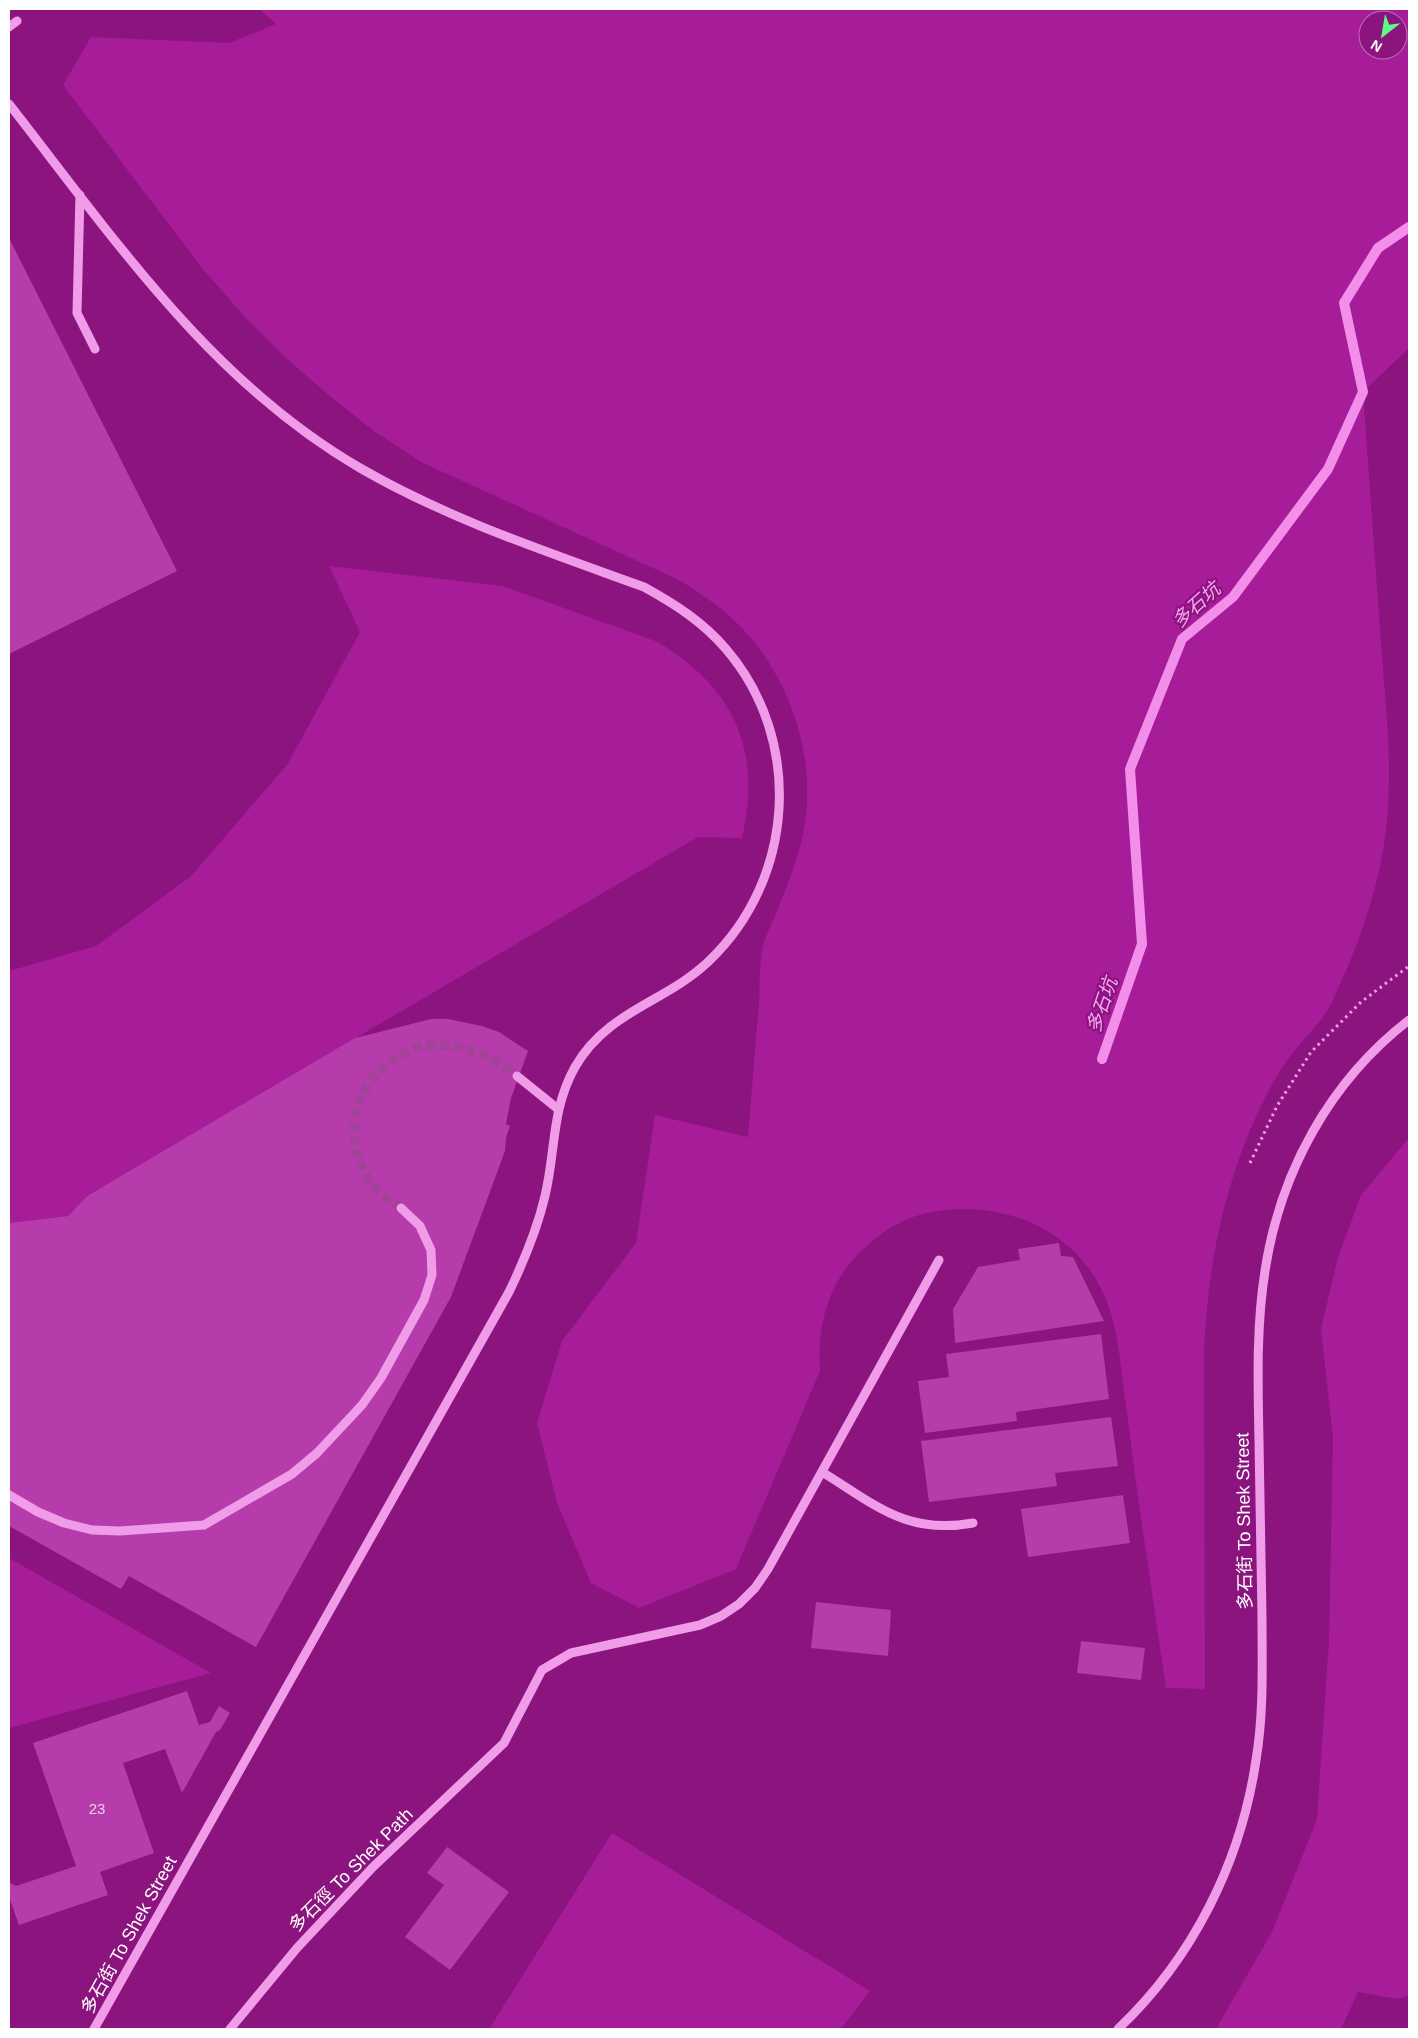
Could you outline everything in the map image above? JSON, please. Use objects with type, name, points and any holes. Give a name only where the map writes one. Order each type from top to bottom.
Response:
[{"type":"street","points":[[9,27],[17,21]]},
{"type":"street","name":"多石街 To Shek Street","points":[[9,104],[155,289],[191,331],[231,371],[273,407],[318,441],[358,467],[401,491],[446,512],[644,587],[675,604],[702,624],[727,649],[759,700],[774,741],[779,775],[780,809],[776,844],[766,877],[751,908],[732,936],[708,961],[682,983],[629,1012],[608,1028],[589,1047],[569,1079],[558,1109],[545,1195],[536,1229],[509,1292],[94,2029]]},
{"type":"street","points":[[80,195],[77,313],[95,349]]},
{"type":"street","name":"多石街 To Shek Street","points":[[1118,2029],[1160,1983],[1185,1950],[1205,1916],[1221,1883],[1250,1796],[1257,1759],[1262,1656],[1258,1372],[1260,1319],[1265,1271],[1274,1226],[1290,1177],[1308,1137],[1357,1068],[1389,1036],[1409,1020]]},
{"type":"street","points":[[517,1076],[558,1109]]},
{"type":"street","points":[[9,1495],[56,1519],[92,1530],[120,1531],[204,1525],[292,1474],[334,1436],[362,1405],[381,1378],[424,1300],[432,1275],[431,1250],[420,1226],[401,1208]]},
{"type":"street","name":"多石徑 To Shek Path","points":[[230,2029],[297,1948],[373,1867],[504,1743],[542,1670],[571,1654],[700,1625],[720,1616],[739,1604],[755,1588],[768,1569],[939,1260]]},
{"type":"street","points":[[822,1472],[896,1517],[918,1524],[937,1527],[974,1523]]},
{"type":"path","points":[[1250,1163],[1277,1106],[1311,1052],[1361,1002],[1409,966]]},
{"type":"shaded area","points":[[259,9],[1409,9],[1409,348],[1363,392],[1388,735],[1389,796],[1386,826],[1375,887],[1364,925],[1350,962],[1326,1013],[1283,1066],[1274,1081],[1244,1145],[1223,1212],[1210,1281],[1204,1351],[1205,1689],[1166,1688],[1118,1346],[1110,1310],[1105,1298],[1091,1272],[1068,1246],[1039,1227],[1006,1214],[989,1211],[963,1209],[936,1211],[899,1223],[869,1244],[854,1258],[842,1274],[826,1309],[822,1328],[820,1371],[736,1569],[639,1608],[591,1583],[557,1503],[537,1423],[562,1341],[636,1243],[655,1115],[748,1137],[762,949],[796,861],[806,816],[805,761],[800,734],[792,708],[766,659],[742,628],[707,598],[677,579],[423,463],[375,432],[288,360],[243,315],[202,268],[63,85],[91,37],[229,43],[276,24]]},
{"type":"shaded area","points":[[329,566],[503,586],[658,642],[685,660],[706,680],[724,701],[736,725],[745,750],[748,777],[747,806],[742,838],[698,837],[87,1196],[68,1216],[9,1223],[9,971],[96,946],[190,877],[287,765],[360,632]]},
{"type":"shaded area","points":[[1409,1138],[1409,1996],[1397,1999],[1358,1992],[1341,2029],[1216,2029],[1272,1932],[1317,1819],[1329,1640],[1333,1438],[1321,1329],[1338,1257],[1361,1195]]},
{"type":"shaded area","points":[[9,1558],[211,1673],[9,1728]]},
{"type":"shaded area","points":[[612,1833],[870,1991],[841,2029],[489,2029]]},
{"type":"building","points":[[9,238],[177,571],[9,654]]},
{"type":"building","points":[[431,1019],[448,1019],[482,1026],[499,1032],[528,1051],[511,1098],[506,1124],[510,1126],[506,1137],[505,1151],[451,1297],[256,1647],[129,1576],[121,1589],[9,1526],[9,1223],[68,1216],[87,1196],[355,1038]]},
{"type":"building","points":[[1059,1243],[1061,1256],[1073,1257],[1104,1321],[955,1343],[953,1309],[978,1267],[1020,1260],[1018,1249]]},
{"type":"building","points":[[1101,1334],[1109,1399],[1016,1412],[1017,1421],[925,1433],[918,1381],[949,1377],[946,1354]]},
{"type":"building","points":[[1111,1417],[1118,1466],[1055,1473],[1057,1486],[929,1502],[921,1441]]},
{"type":"building","points":[[1123,1495],[1130,1543],[1028,1557],[1021,1509]]},
{"type":"building","points":[[816,1602],[891,1610],[888,1656],[811,1648]]},
{"type":"building","points":[[1081,1641],[1145,1648],[1141,1680],[1077,1673]]},
{"type":"building","points":[[187,1691],[199,1725],[210,1722],[219,1706],[230,1713],[220,1730],[216,1732],[182,1793],[165,1749],[123,1763],[154,1853],[100,1872],[108,1895],[19,1925],[9,1897],[9,1882],[16,1886],[76,1866],[33,1743]]},
{"type":"building","points":[[447,1847],[509,1892],[450,1970],[405,1937],[444,1885],[427,1873]]},
{"type":"waterway","name":"多石坑","points":[[1102,1059],[1142,944],[1130,769],[1182,639],[1233,597],[1328,469],[1363,392],[1344,303],[1378,248],[1409,227]]},
{"type":"tunnel","points":[[401,1208],[377,1190],[364,1171],[356,1151],[354,1131],[356,1111],[364,1092],[375,1075],[391,1061],[411,1050],[424,1046],[439,1045],[453,1046],[481,1054],[494,1060],[517,1076]]}]
